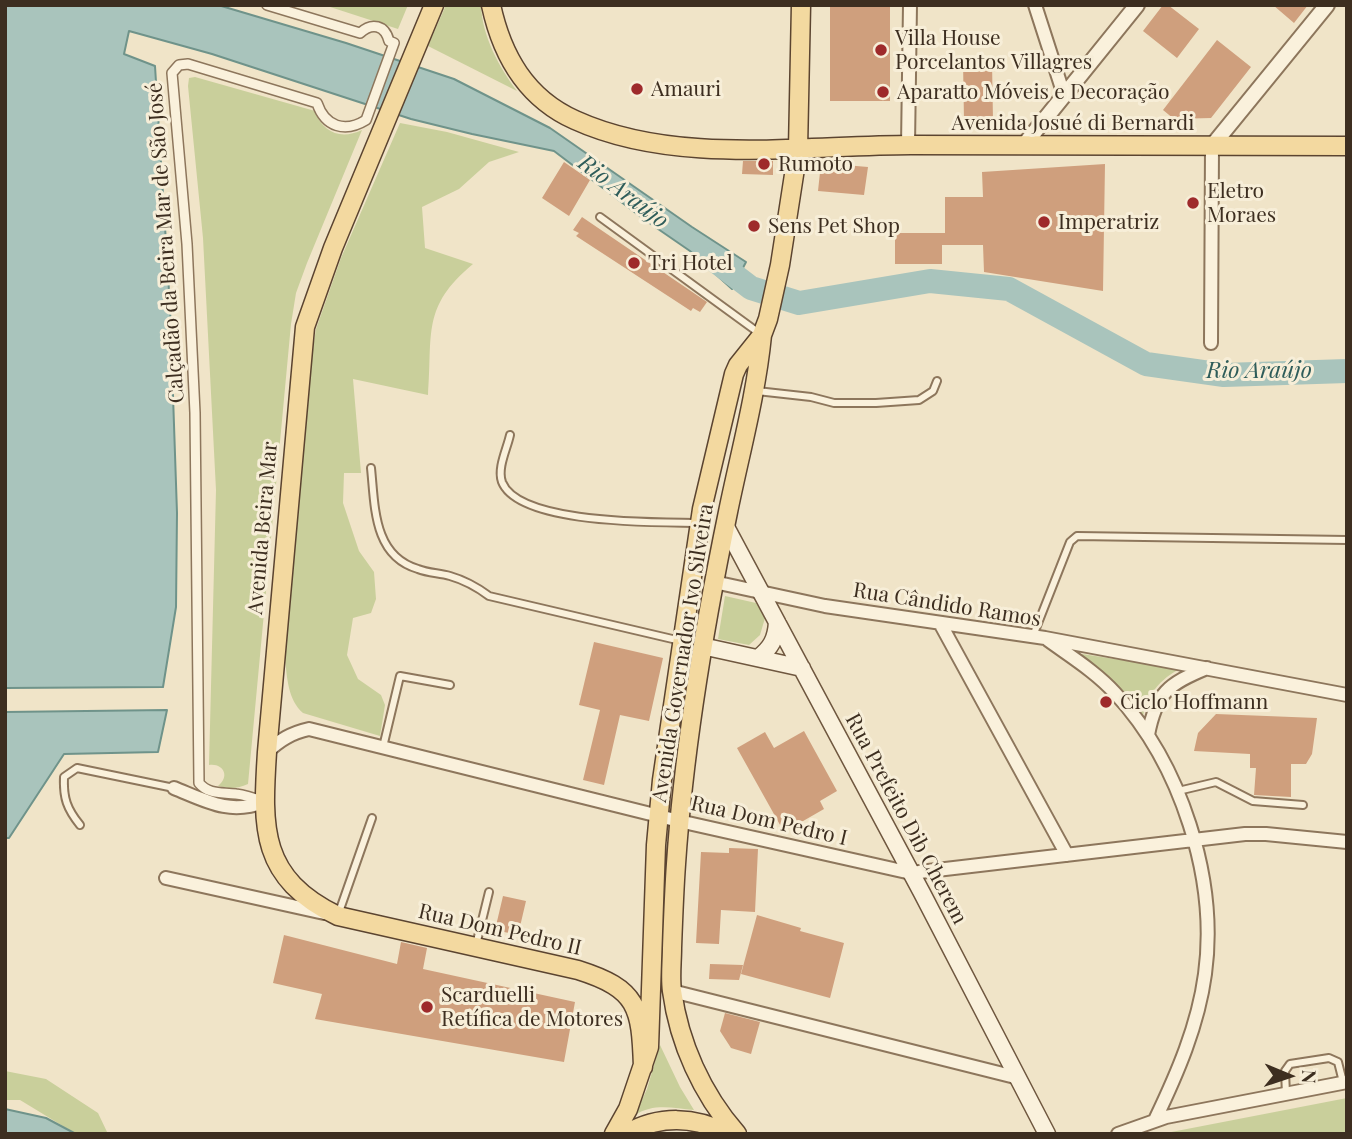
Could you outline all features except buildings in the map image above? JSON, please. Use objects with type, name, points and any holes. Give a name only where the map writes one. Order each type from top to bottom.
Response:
[{"type":"main road","name":"Avenida Beira Mar","points":[[338,916],[319,907],[288,880],[273,853],[265,823],[267,752],[305,327],[375,124],[414,51],[434,5]]},
{"type":"main road","name":"Avenida Josué di Bernardi","points":[[491,5],[497,33],[519,76],[553,107],[574,120],[621,136],[652,142],[715,148],[798,149],[908,145],[1347,146]]},
{"type":"main road","points":[[765,327],[780,265],[798,149],[801,5]]},
{"type":"main road","name":"Avenida Governador Ivo Silveira","points":[[737,1134],[706,1092],[679,1027],[672,992],[674,898],[679,821],[702,646],[725,525],[755,391],[765,327]]},
{"type":"main road","name":"Avenida Governador Ivo Silveira","points":[[614,1134],[628,1109],[643,1067],[651,1028],[650,980],[659,814],[699,523],[734,374],[765,327]]},
{"type":"main road","name":"Rua Prefeito Dib Cherem","points":[[725,525],[1047,1134]]},
{"type":"main road","points":[[758,658],[769,650],[776,637],[777,622]]},
{"type":"main road","points":[[682,642],[802,668]]},
{"type":"main road","name":"Rua Dom Pedro II","points":[[338,916],[578,970],[615,984],[633,1003],[641,1023],[643,1067]]},
{"type":"main road","points":[[626,1134],[656,1121],[676,1119],[696,1121],[728,1134]]},
{"type":"street","points":[[267,5],[360,33],[371,26],[383,29],[389,41],[394,43],[375,124]]},
{"type":"street","points":[[908,145],[910,5]]},
{"type":"street","points":[[1035,5],[1064,95]]},
{"type":"street","points":[[1024,145],[1137,5]]},
{"type":"street","points":[[1211,343],[1212,146],[1327,5]]},
{"type":"street","name":"Calçadão da Beira Mar de São José","points":[[264,802],[240,794],[210,792],[199,783],[195,413],[187,244],[172,73],[180,65],[188,64],[317,103],[327,120],[335,126],[375,124]]},
{"type":"street","name":"Rua Cândido Ramos","points":[[714,582],[825,606],[1039,637],[1114,692],[1148,735],[1178,792],[1208,902],[1209,931],[1205,975],[1185,1054],[1155,1120]]},
{"type":"street","points":[[940,623],[1067,855]]},
{"type":"street","points":[[1039,637],[1347,695]]},
{"type":"street","points":[[1148,735],[1152,713],[1166,689],[1180,679],[1208,667]]},
{"type":"street","name":"Rua Dom Pedro I","points":[[267,752],[293,733],[309,729],[679,821],[911,873],[1266,834],[1347,842]]},
{"type":"street","points":[[174,788],[233,809],[264,802]]},
{"type":"street","name":"Rua Dom Pedro II","points":[[166,878],[338,916]]},
{"type":"street","points":[[284,904],[303,894]]},
{"type":"street","points":[[672,992],[1019,1078]]},
{"type":"street","points":[[1118,1134],[1155,1120],[1345,1082]]},
{"type":"lane","points":[[600,217],[765,327]]},
{"type":"lane","points":[[755,391],[811,397],[834,403],[876,403],[919,400],[933,391],[937,381]]},
{"type":"lane","points":[[510,435],[500,470],[503,484],[515,497],[541,509],[582,519],[699,523]]},
{"type":"lane","points":[[371,468],[376,524],[385,543],[400,562],[417,569],[450,576],[475,586],[489,596],[682,642]]},
{"type":"lane","points":[[1039,637],[1070,542],[1077,536],[1084,534],[1347,540]]},
{"type":"lane","points":[[383,747],[400,676],[450,685]]},
{"type":"lane","points":[[80,825],[63,798],[64,777],[77,768],[174,788]]},
{"type":"lane","points":[[1178,792],[1216,782],[1252,801],[1303,805]]},
{"type":"lane","points":[[338,916],[372,818]]},
{"type":"lane","points":[[476,947],[489,892]]},
{"type":"lane","points":[[1286,1094],[1285,1071],[1290,1064],[1334,1059],[1338,1062],[1345,1082]]},
{"type":"green space","points":[[324,5],[408,5],[398,29]]},
{"type":"green space","points":[[446,5],[481,5],[493,51],[517,91],[428,46]]},
{"type":"green space","points":[[195,77],[315,111],[323,125],[340,134],[362,130],[296,293],[248,784],[233,788],[218,786],[224,779],[224,771],[218,766],[209,765],[216,490],[203,238],[188,86],[189,78]]},
{"type":"green space","points":[[400,123],[447,132],[519,152],[489,162],[459,189],[422,207],[425,248],[473,264],[456,279],[437,308],[431,338],[428,395],[353,379],[361,473],[344,473],[343,503],[359,551],[374,572],[376,599],[371,613],[353,618],[347,655],[358,679],[381,695],[385,705],[380,736],[303,713],[291,695],[285,658],[309,374],[316,329],[341,258]]},
{"type":"green space","points":[[725,596],[756,603],[765,618],[760,635],[749,645],[718,639]]},
{"type":"green space","points":[[1069,652],[1180,669],[1156,688],[1147,702],[1143,717],[1128,697],[1110,680]]},
{"type":"green space","points":[[660,1045],[694,1110],[656,1108],[635,1115],[647,1089]]},
{"type":"green space","points":[[5,1071],[46,1079],[98,1113],[108,1134],[76,1134],[20,1100],[5,1100]]},
{"type":"green space","points":[[1347,1098],[1347,1134],[1161,1134]]},
{"type":"water","points":[[5,5],[218,5],[454,79],[550,128],[746,262],[732,289],[690,251],[554,151],[411,119],[212,54],[129,31],[124,54],[155,66],[170,307],[177,513],[176,607],[163,687],[5,688]]},
{"type":"water","points":[[167,710],[158,752],[64,754],[9,838],[5,838],[5,712]]},
{"type":"water","points":[[5,1109],[46,1118],[76,1134],[5,1134]]},
{"type":"waterway","name":"Rio Araújo","points":[[713,259],[751,288],[799,303],[930,281],[1009,289],[1146,364],[1224,375],[1347,371]]},
{"type":"place","name":"Villa House Porcelantos Villagres","points":[[881,50]]},
{"type":"place","name":"Amauri","points":[[637,89]]},
{"type":"place","name":"Aparatto Móveis e Decoração","points":[[883,92]]},
{"type":"place","name":"Rumoto","points":[[764,164]]},
{"type":"place","name":"Eletro Moraes","points":[[1193,203]]},
{"type":"place","name":"Imperatriz","points":[[1044,222]]},
{"type":"place","name":"Sens Pet Shop","points":[[754,226]]},
{"type":"place","name":"Tri Hotel","points":[[634,263]]},
{"type":"place","name":"Ciclo Hoffmann","points":[[1106,702]]},
{"type":"place","name":"Scarduelli Retífica de Motores","points":[[427,1007]]}]
